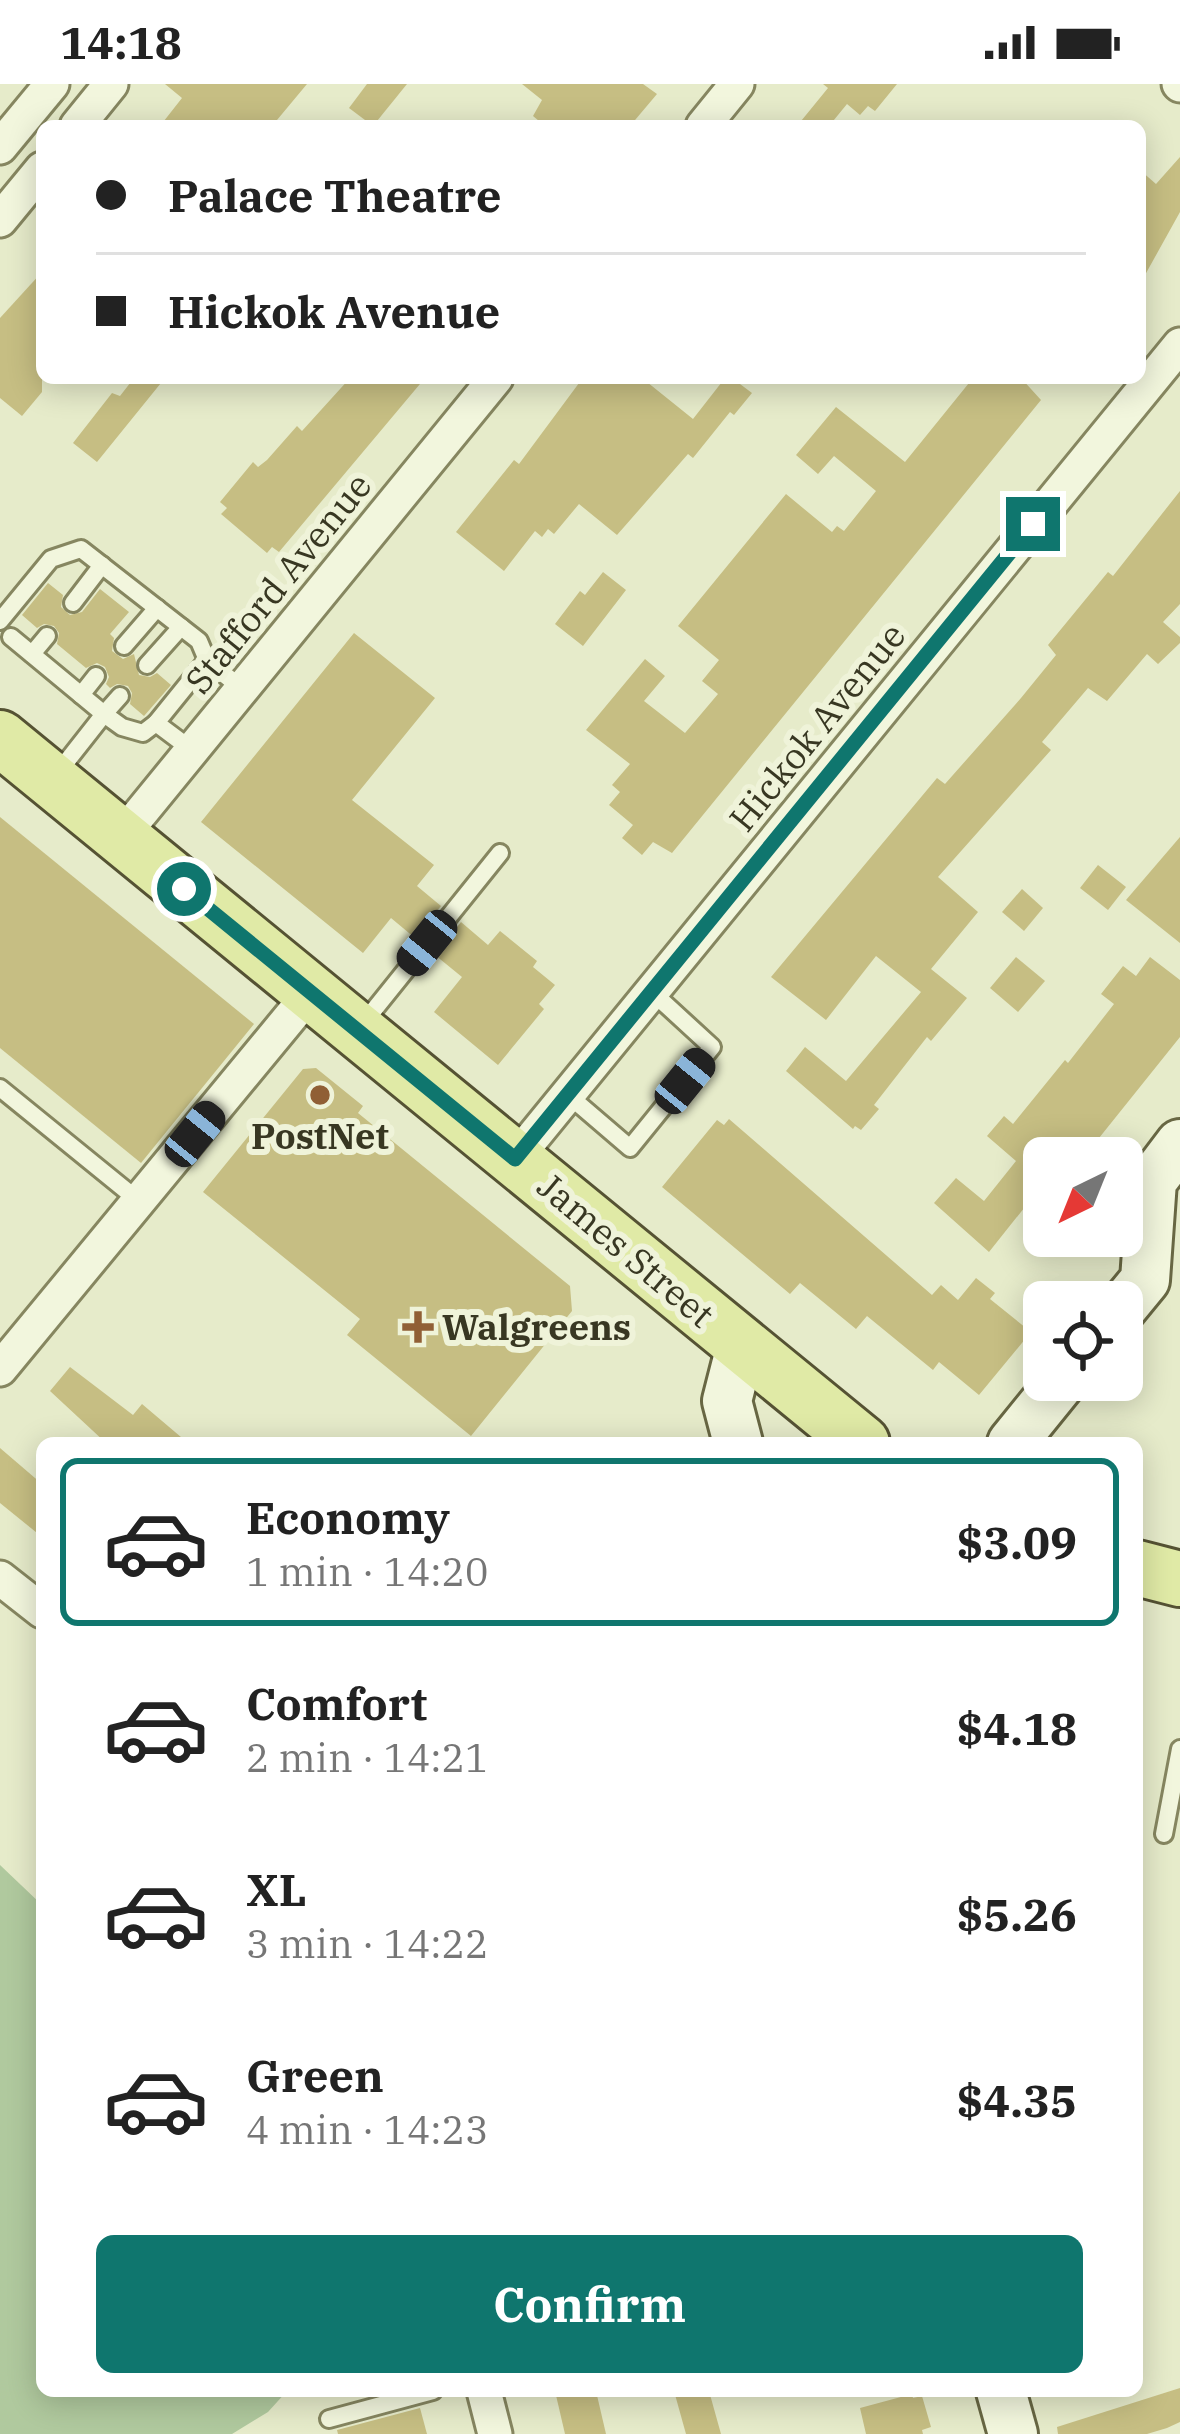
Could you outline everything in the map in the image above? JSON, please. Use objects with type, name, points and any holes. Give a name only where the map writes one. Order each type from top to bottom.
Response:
[{"type":"main road","name":"James Street","points":[[0,738],[855,1437]]},
{"type":"main road","points":[[1143,1570],[1180,1579]]},
{"type":"street","points":[[36,120],[52,84]]},
{"type":"street","points":[[82,120],[111,84]]},
{"type":"street","points":[[708,120],[737,84]]},
{"type":"street","points":[[0,147],[33,127]]},
{"type":"street","points":[[0,220],[36,176]]},
{"type":"street","name":"Hickok Avenue","points":[[515,1159],[1180,345]]},
{"type":"street","name":"Stafford Avenue","points":[[121,837],[491,384]]},
{"type":"street","points":[[0,1369],[311,992]]},
{"type":"street","points":[[1149,1286],[1152,1181],[1180,1144]]},
{"type":"street","points":[[733,1422],[741,1346]]},
{"type":"street","points":[[1017,1437],[1047,1401]]},
{"type":"street","points":[[0,1578],[36,1606]]},
{"type":"street","points":[[486,2397],[495,2434]]},
{"type":"street","points":[[1003,2397],[1013,2434]]},
{"type":"lane","points":[[207,660],[143,733],[122,728],[3,634],[51,559],[81,549],[199,641],[207,660],[242,689]]},
{"type":"lane","points":[[73,603],[102,566]]},
{"type":"lane","points":[[124,646],[157,608]]},
{"type":"lane","points":[[147,665],[181,627]]},
{"type":"lane","points":[[32,654],[47,636]]},
{"type":"lane","points":[[81,695],[96,676]]},
{"type":"lane","points":[[51,780],[120,696]]},
{"type":"lane","points":[[156,723],[191,750]]},
{"type":"lane","points":[[358,1030],[500,853]]},
{"type":"lane","points":[[567,1094],[630,1148],[712,1047],[651,991]]},
{"type":"lane","points":[[0,1088],[140,1201]]},
{"type":"lane","points":[[1164,1834],[1180,1749]]},
{"type":"lane","points":[[328,2420],[411,2397]]},
{"type":"green space","points":[[0,1865],[36,1899],[36,2397],[282,2397],[268,2412],[232,2434],[0,2434]]},
{"type":"building","points":[[165,84],[307,84],[277,120],[165,120],[182,98]]},
{"type":"building","points":[[367,84],[407,84],[378,120],[365,120],[349,108]]},
{"type":"building","points":[[522,84],[643,84],[657,94],[635,120],[538,120],[533,116],[542,100]]},
{"type":"building","points":[[823,84],[897,84],[875,111],[868,106],[860,115],[847,104],[834,120],[802,120],[828,88]]},
{"type":"building","points":[[1180,157],[1180,212],[1146,273],[1146,175],[1156,184]]},
{"type":"building","points":[[36,279],[36,384],[42,384],[42,392],[22,416],[0,398],[0,318]]},
{"type":"building","points":[[129,384],[160,384],[97,462],[73,443],[112,393],[120,396]]},
{"type":"building","points":[[345,384],[420,384],[279,552],[272,547],[267,553],[221,514],[227,508],[220,502],[253,462],[258,467],[267,460],[297,426],[302,431]]},
{"type":"building","points":[[578,384],[649,384],[693,419],[720,384],[740,384],[752,393],[693,458],[688,454],[617,535],[579,504],[554,534],[548,529],[542,537],[535,531],[504,571],[456,532],[514,460],[519,464]]},
{"type":"building","points":[[968,384],[1026,384],[1041,400],[672,853],[653,842],[642,855],[622,838],[633,825],[609,805],[620,792],[612,785],[630,764],[586,730],[645,659],[665,676],[644,701],[685,733],[718,694],[702,681],[719,660],[678,626],[786,494],[832,532],[837,526],[844,531],[876,491],[834,456],[818,474],[796,455],[836,407],[905,462]]},
{"type":"building","points":[[1180,491],[1180,604],[1163,622],[1180,637],[1180,643],[1158,664],[1147,654],[1107,701],[1088,688],[1042,742],[1051,750],[938,877],[978,912],[931,969],[967,998],[931,1041],[927,1037],[874,1105],[879,1109],[861,1130],[853,1129],[786,1071],[805,1047],[846,1081],[921,992],[876,956],[826,1020],[771,977],[937,778],[945,784],[1021,698],[1056,655],[1048,645],[1108,572],[1113,576]]},
{"type":"building","points":[[603,572],[626,590],[583,646],[555,624],[580,591],[585,595]]},
{"type":"building","points":[[48,583],[63,595],[61,607],[70,615],[82,612],[100,589],[129,612],[110,634],[112,651],[123,659],[134,654],[139,675],[157,673],[171,685],[144,716],[130,704],[128,686],[110,688],[105,667],[97,663],[86,668],[57,644],[59,633],[54,626],[37,628],[22,615]]},
{"type":"building","points":[[354,633],[435,698],[352,800],[434,865],[417,886],[441,906],[415,938],[391,918],[363,953],[201,822]]},
{"type":"building","points":[[0,817],[254,1024],[141,1163],[0,1048]]},
{"type":"building","points":[[1180,837],[1180,943],[1126,900]]},
{"type":"building","points":[[1098,865],[1126,887],[1108,910],[1080,888]]},
{"type":"building","points":[[1022,889],[1043,908],[1024,931],[1002,912]]},
{"type":"building","points":[[461,922],[488,945],[500,931],[537,961],[533,967],[555,985],[539,1004],[544,1009],[498,1065],[434,1012],[462,977],[435,955]]},
{"type":"building","points":[[1016,957],[1045,981],[1018,1012],[990,988]]},
{"type":"building","points":[[1150,957],[1180,980],[1180,1037],[1100,1137],[1023,1137],[1023,1209],[989,1252],[934,1203],[956,1178],[984,1201],[1016,1161],[987,1136],[1004,1116],[1013,1124],[1065,1060],[1068,1063],[1114,1004],[1101,994],[1123,966],[1136,976]]},
{"type":"building","points":[[316,1068],[363,1106],[358,1113],[570,1286],[572,1311],[471,1436],[347,1335],[360,1319],[203,1192],[303,1069]]},
{"type":"building","points":[[729,1119],[932,1295],[941,1285],[958,1300],[976,1278],[995,1293],[990,1299],[1023,1326],[1023,1342],[979,1395],[939,1362],[933,1370],[867,1316],[856,1329],[800,1283],[790,1294],[662,1187],[717,1120],[724,1125]]},
{"type":"building","points":[[70,1367],[133,1415],[142,1404],[181,1437],[100,1437],[50,1391]]},
{"type":"building","points":[[0,1448],[36,1479],[36,1532],[0,1503]]},
{"type":"building","points":[[1180,2388],[1180,2422],[1167,2428],[1147,2434],[1058,2434],[1057,2427]]},
{"type":"building","points":[[556,2397],[597,2397],[606,2434],[565,2434]]},
{"type":"building","points":[[676,2397],[711,2397],[721,2434],[686,2434]]},
{"type":"building","points":[[901,2397],[922,2397],[931,2427],[922,2430],[923,2434],[866,2434],[860,2408]]},
{"type":"building","points":[[420,2408],[427,2434],[338,2434],[337,2430]]},
{"type":"place","name":"PostNet","points":[[320,1095]]},
{"type":"place","name":"Walgreens","points":[[418,1327]]},
{"type":"route","points":[[184,889],[515,1159],[1033,524]]}]
